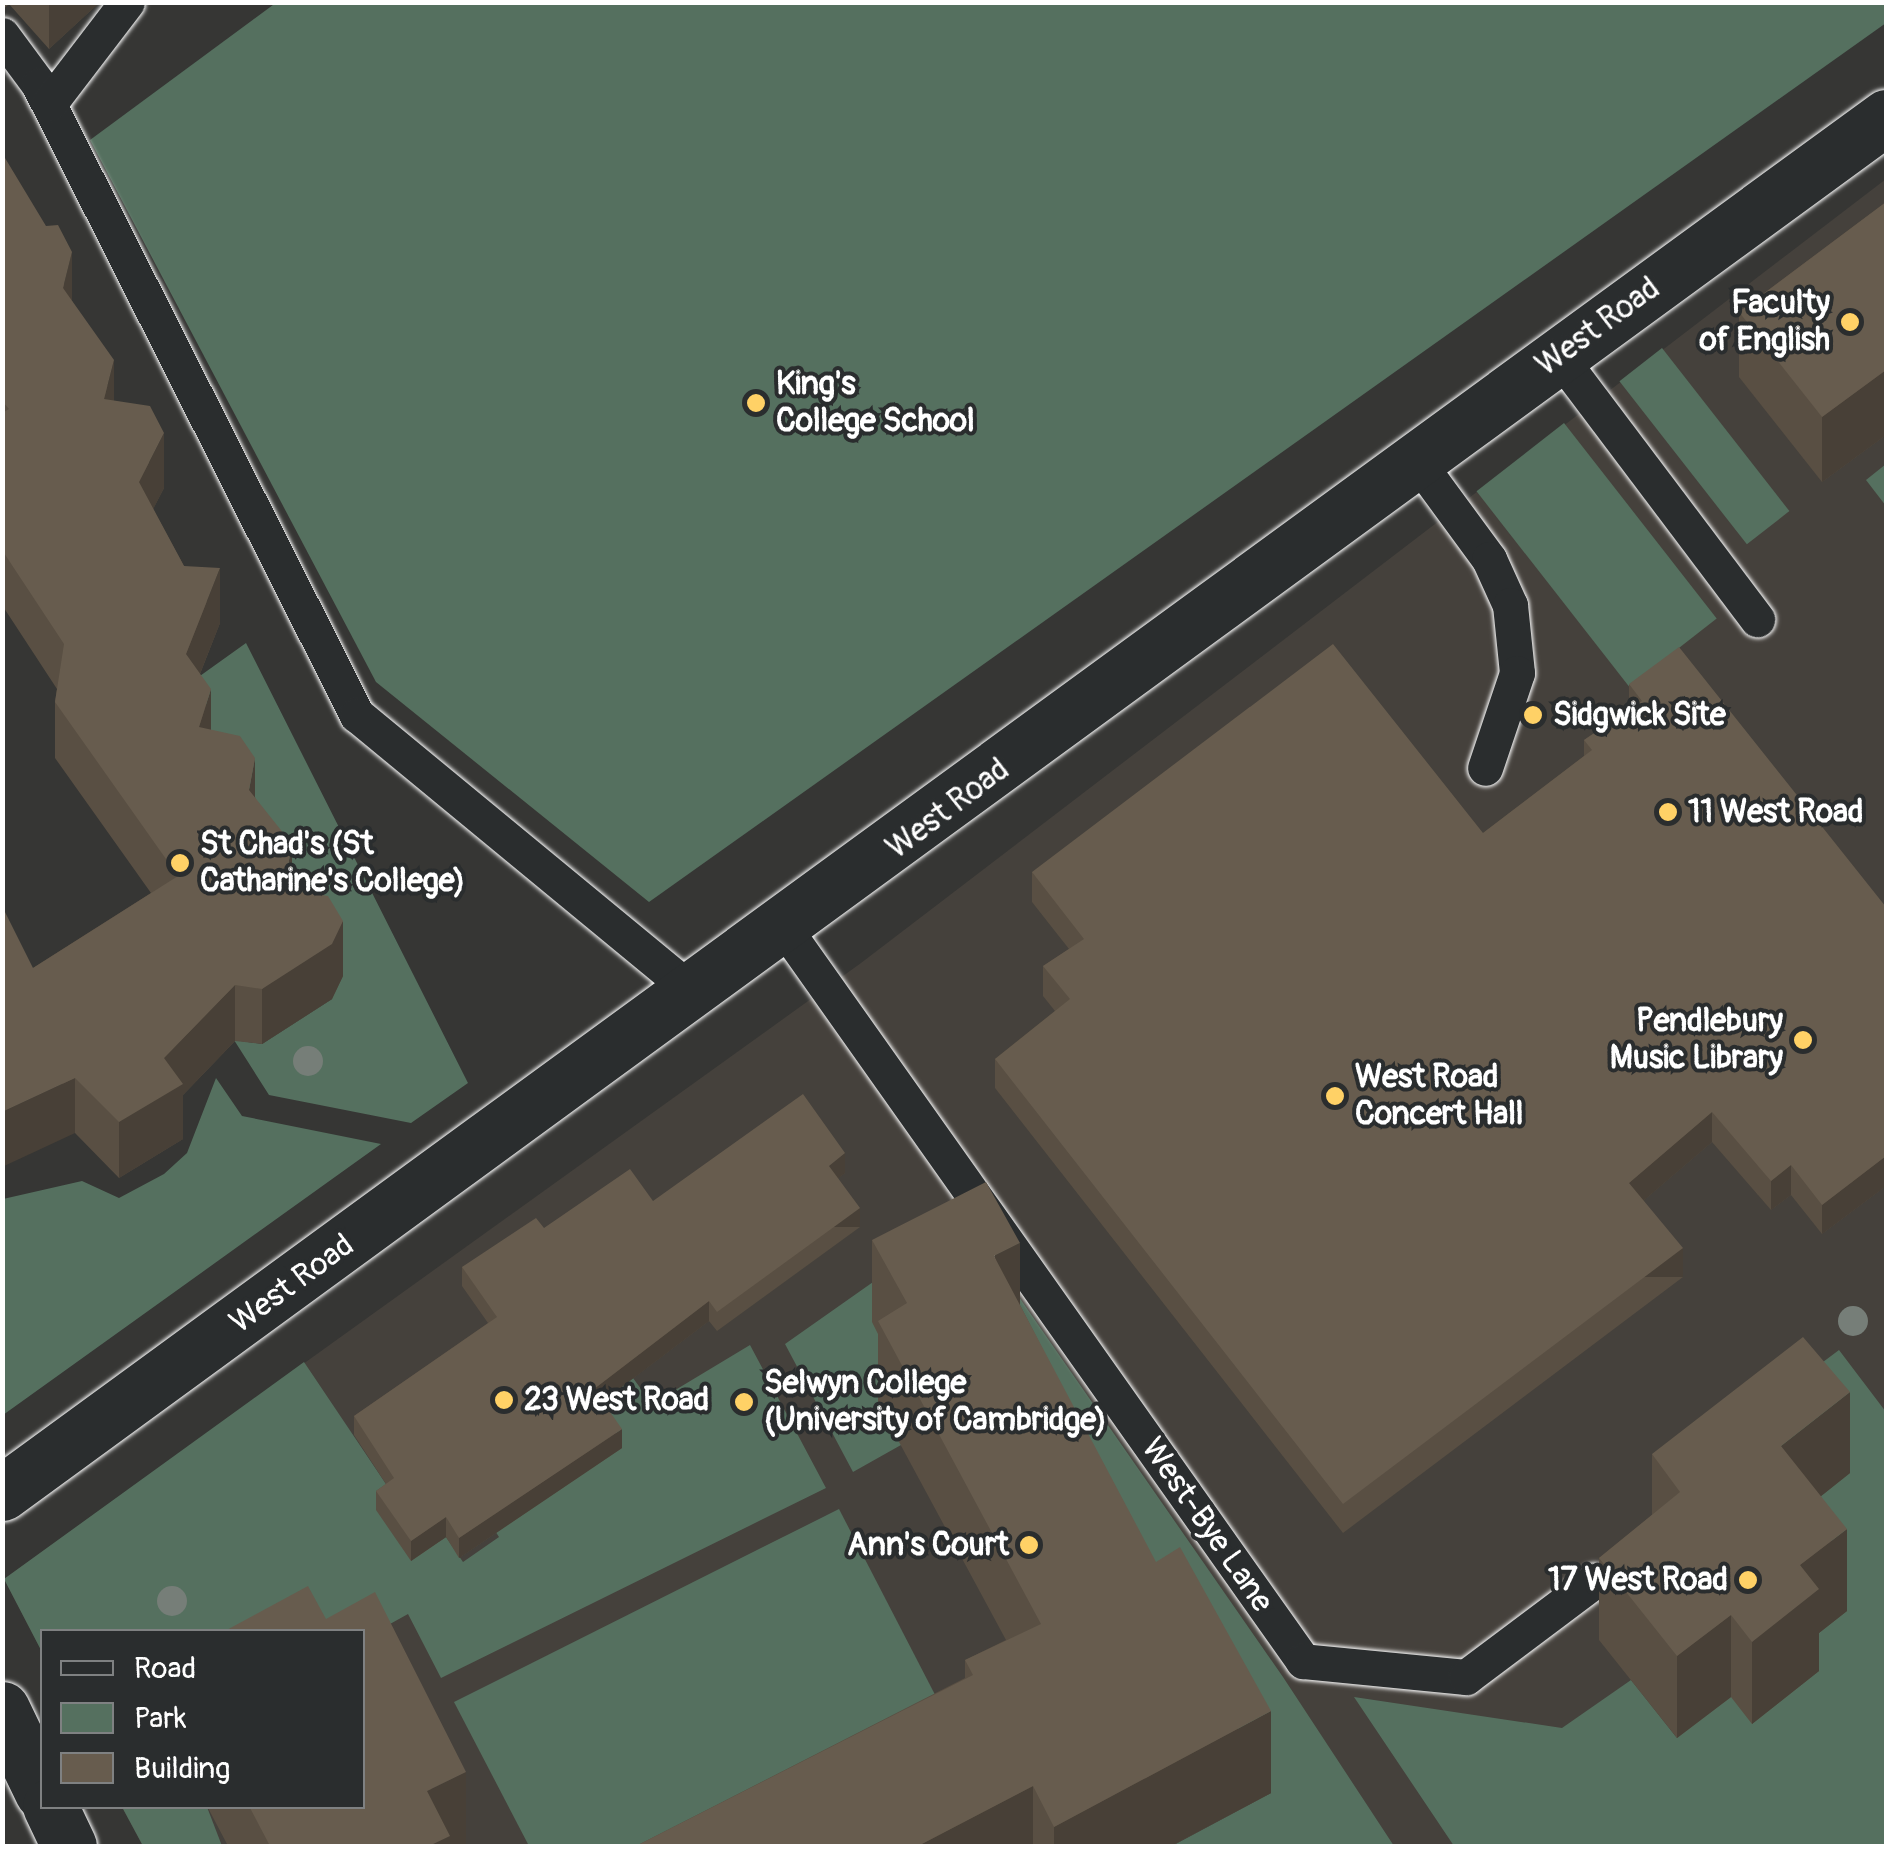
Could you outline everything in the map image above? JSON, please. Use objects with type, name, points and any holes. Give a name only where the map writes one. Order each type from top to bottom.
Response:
[{"type":"street","name":"West Road","points":[[2,1493],[786,929],[1886,117]]},
{"type":"street","points":[[2,1709],[40,1788]]},
{"type":"street","points":[[51,1809],[69,1846]]},
{"type":"lane","points":[[49,104],[126,2]]},
{"type":"lane","points":[[2,35],[49,104],[357,715],[695,994]]},
{"type":"lane","points":[[1558,356],[1758,619]]},
{"type":"lane","points":[[1418,461],[1490,560],[1510,605],[1518,673],[1485,768]]},
{"type":"lane","name":"West-Bye Lane","points":[[786,929],[1304,1661],[1466,1677],[1594,1581]]},
{"type":"shaded area","points":[[1886,179],[1886,1846],[143,1846],[123,1809],[365,1809],[365,1629],[40,1629],[40,1648],[4,1579],[861,963]]},
{"type":"green space","name":"King's College School","points":[[277,2],[1886,2],[1886,23],[649,902],[376,682],[90,140]]},
{"type":"green space","points":[[1662,348],[1789,511],[1747,544],[1619,381]]},
{"type":"green space","points":[[1564,423],[1717,618],[1629,687],[1477,491]]},
{"type":"green space","points":[[1886,464],[1886,506],[1866,480]]},
{"type":"green space","points":[[246,643],[468,1083],[411,1123],[269,1095],[234,1040],[262,1044],[332,999],[144,716]]},
{"type":"green space","points":[[216,1078],[242,1116],[381,1144],[3,1415],[3,1199],[82,1181],[119,1198],[164,1174],[187,1153]]},
{"type":"green space","points":[[964,1218],[1283,1677],[1394,1846],[1172,1846],[1271,1793],[907,1385],[901,1445],[853,1472],[785,1344]]},
{"type":"green space","points":[[750,1345],[826,1488],[441,1678],[408,1614],[365,1638],[365,1629],[40,1629],[40,1648],[4,1579],[304,1362],[429,1548],[446,1537],[463,1562],[499,1537],[490,1523],[593,1407],[633,1378],[652,1404]]},
{"type":"green space","points":[[1839,1350],[1886,1412],[1886,1846],[1454,1846],[1354,1697],[1562,1728],[1631,1680],[1677,1738],[1783,1392]]},
{"type":"green space","points":[[839,1509],[945,1714],[681,1846],[529,1846],[454,1702]]},
{"type":"green space","points":[[123,1809],[208,1809],[222,1846],[143,1846]]},
{"type":"building","points":[[2,153],[46,226],[58,225],[72,252],[63,288],[114,360],[104,399],[150,406],[164,433],[139,482],[184,566],[220,568],[186,654],[211,689],[199,727],[240,736],[255,758],[249,790],[292,844],[284,888],[328,896],[343,921],[332,944],[262,989],[235,985],[164,1058],[183,1084],[119,1122],[75,1078],[2,1112],[2,912],[33,968],[178,876],[55,702],[64,644],[2,550],[2,413],[9,409],[2,401]]},
{"type":"building","points":[[1886,202],[1886,370],[1822,417],[1739,312]]},
{"type":"building","name":"West Road Concert Hall","points":[[1333,644],[1483,833],[1592,750],[1584,740],[1642,701],[1629,684],[1679,647],[1886,907],[1886,1156],[1822,1205],[1791,1165],[1771,1181],[1712,1112],[1629,1183],[1683,1248],[1343,1504],[995,1059],[1070,999],[1043,966],[1084,939],[1032,872]]},
{"type":"building","points":[[803,1094],[845,1153],[829,1166],[860,1208],[717,1312],[709,1301],[594,1389],[622,1429],[459,1538],[446,1517],[411,1541],[376,1491],[394,1478],[354,1416],[497,1317],[462,1267],[536,1218],[544,1228],[630,1169],[653,1201]]},
{"type":"building","points":[[986,1182],[1020,1243],[994,1256],[1156,1562],[1180,1547],[1271,1711],[1054,1827],[1033,1786],[918,1846],[636,1846],[973,1675],[965,1660],[1041,1624],[878,1321],[907,1303],[872,1240]]},
{"type":"building","points":[[1803,1337],[1850,1392],[1781,1446],[1847,1529],[1800,1565],[1819,1589],[1752,1642],[1731,1615],[1677,1656],[1599,1558],[1680,1492],[1652,1454]]},
{"type":"building","points":[[308,1586],[326,1619],[375,1592],[466,1772],[427,1791],[450,1836],[429,1846],[270,1846],[251,1809],[365,1809],[365,1629],[229,1629]]},
{"type":"place","name":"Faculty of English","points":[[1850,322]]},
{"type":"place","name":"King's College School","points":[[756,403]]},
{"type":"place","name":"Sidgwick Site","points":[[1533,715]]},
{"type":"place","name":"11 West Road","points":[[1668,812]]},
{"type":"place","name":"St Chad's (St Catharine's College)","points":[[180,863]]},
{"type":"place","name":"Pendlebury Music Library","points":[[1803,1040]]},
{"type":"place","name":"West Road Concert Hall","points":[[1335,1096]]},
{"type":"place","name":"23 West Road","points":[[504,1400]]},
{"type":"place","name":"Selwyn College (University of Cambridge)","points":[[744,1402]]},
{"type":"place","name":"Ann's Court","points":[[1029,1545]]},
{"type":"place","name":"17 West Road","points":[[1748,1580]]}]
